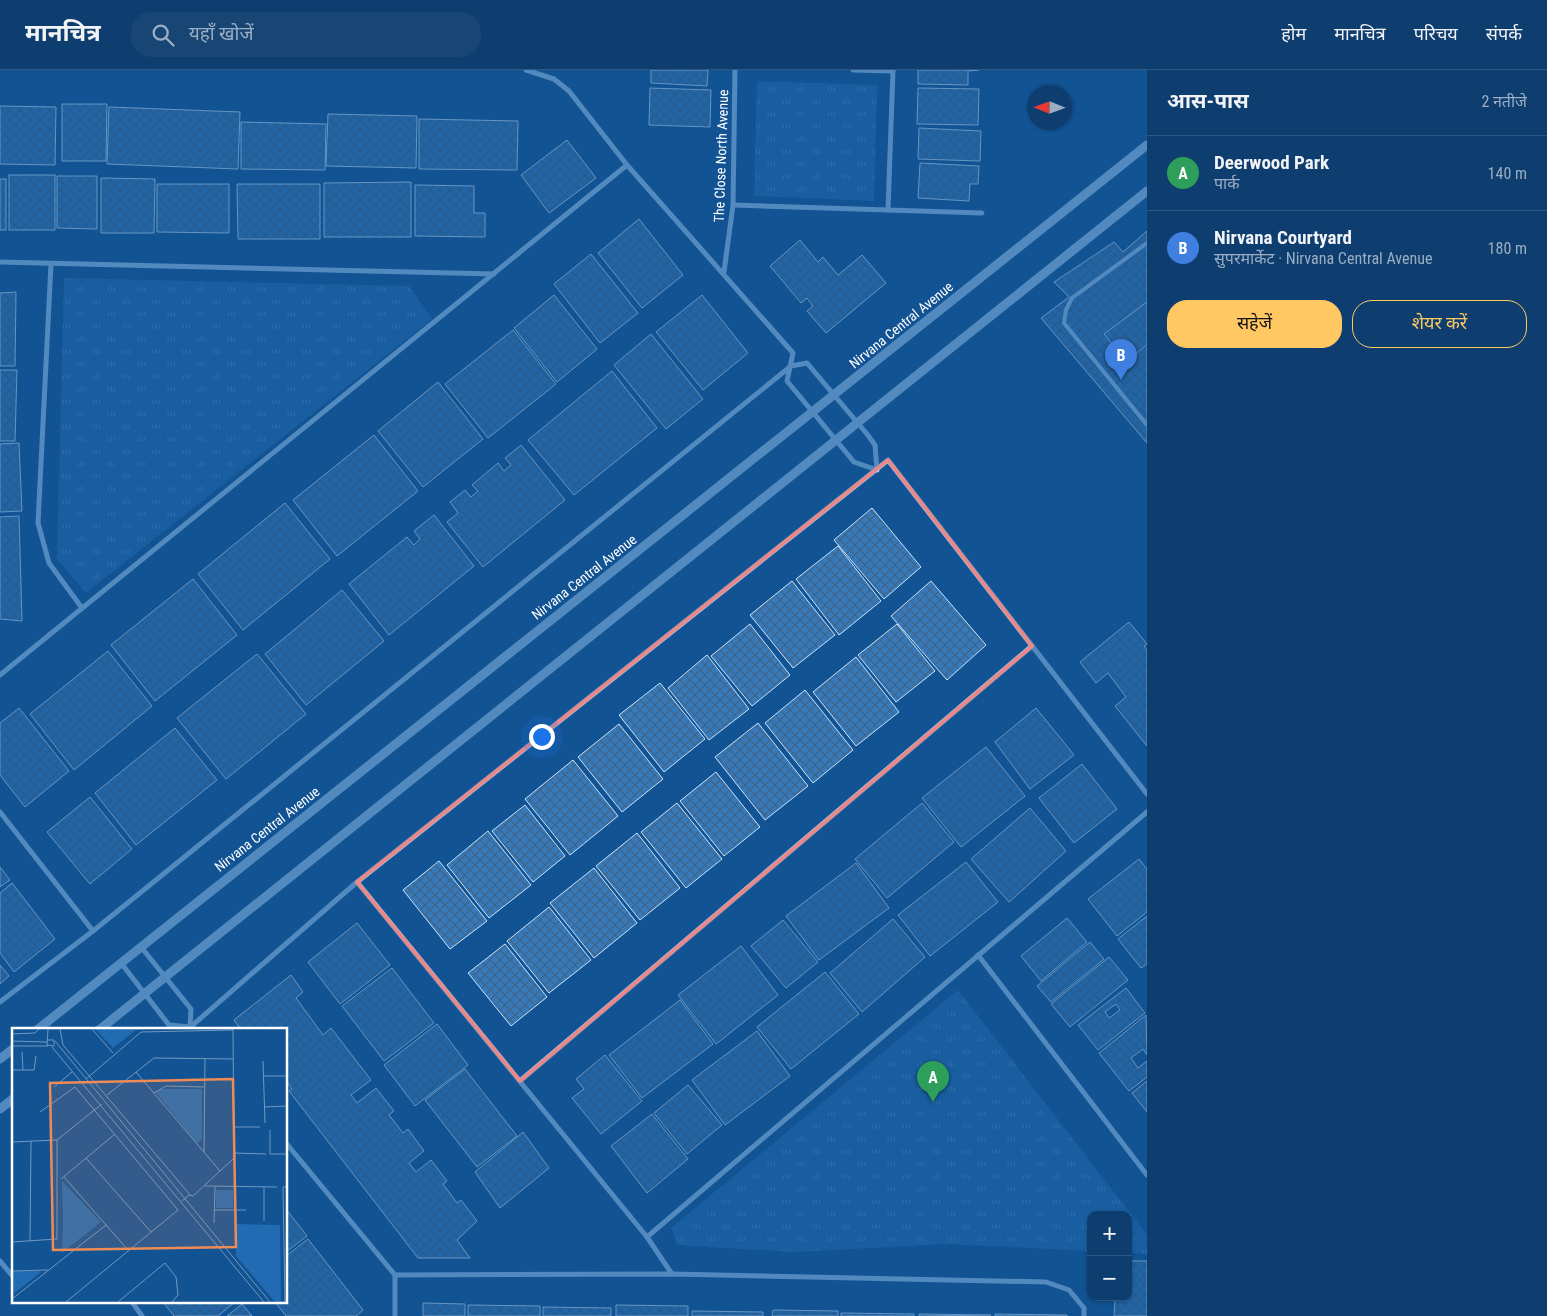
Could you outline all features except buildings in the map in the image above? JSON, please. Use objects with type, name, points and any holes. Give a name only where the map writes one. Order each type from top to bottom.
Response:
[{"type":"street","points":[[526,70],[554,79],[569,91],[628,165],[724,272],[793,353],[787,381],[812,413],[854,462],[877,470]]},
{"type":"street","name":"The Close North Avenue","points":[[724,272],[733,205],[735,70]]},
{"type":"street","points":[[853,70],[893,71],[888,210]]},
{"type":"street","name":"Nirvana Central Avenue","points":[[40,1028],[1147,145]]},
{"type":"street","points":[[0,675],[628,165]]},
{"type":"street","points":[[102,1028],[1147,191]]},
{"type":"street","points":[[733,205],[982,213]]},
{"type":"street","points":[[0,262],[494,274]]},
{"type":"street","points":[[51,264],[38,523],[49,563],[82,608]]},
{"type":"street","points":[[0,1002],[93,931],[791,366],[807,364],[857,423],[875,445],[877,470]]},
{"type":"street","points":[[191,1028],[357,882],[888,460],[1147,794]]},
{"type":"street","points":[[520,1081],[1032,646]]},
{"type":"street","points":[[0,812],[93,931]]},
{"type":"street","points":[[647,1237],[1147,812]]},
{"type":"street","points":[[357,882],[647,1237],[672,1274]]},
{"type":"street","points":[[141,947],[191,1009],[190,1028]]},
{"type":"street","points":[[978,955],[1147,1175]]},
{"type":"street","points":[[121,963],[169,1025],[185,1028]]},
{"type":"street","points":[[0,1059],[12,1050]]},
{"type":"street","points":[[0,1109],[12,1100]]},
{"type":"street","points":[[288,1145],[395,1275],[395,1316]]},
{"type":"street","points":[[0,1261],[12,1276]]},
{"type":"street","points":[[395,1275],[672,1274],[1046,1282],[1069,1290],[1084,1308],[1084,1316]]},
{"type":"street","points":[[133,1304],[142,1316]]},
{"type":"lane","points":[[1147,243],[1072,298],[1066,310],[1064,323],[1147,425]]},
{"type":"highlighted area","points":[[888,460],[1032,646],[520,1081],[357,882]]},
{"type":"green space","points":[[757,81],[877,85],[874,201],[754,196]]},
{"type":"green space","points":[[64,278],[409,286],[432,319],[86,593],[57,559]]},
{"type":"green space","points":[[958,990],[1128,1211],[1087,1211],[1087,1251],[947,1244],[794,1252],[677,1245],[671,1228]]},
{"type":"green space","points":[[1132,1216],[1147,1235],[1147,1254],[1132,1253]]},
{"type":"place","name":"Nirvana Courtyard","points":[[1121,380]]},
{"type":"place","name":"Deerwood Park","points":[[933,1102]]}]
